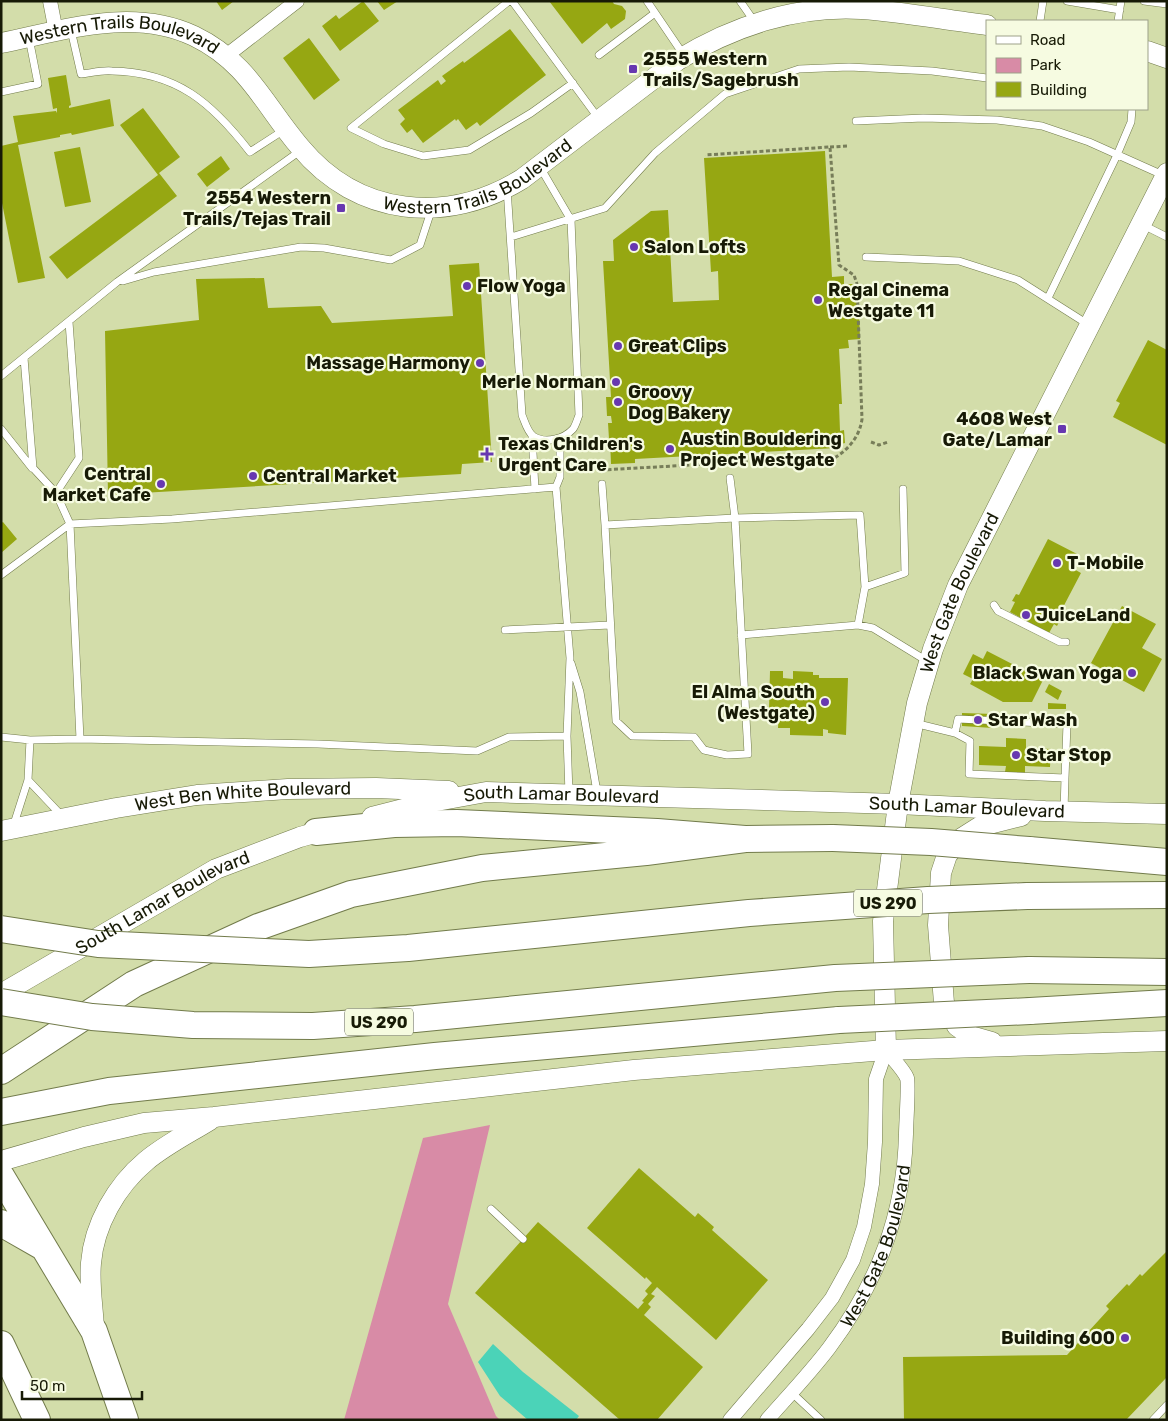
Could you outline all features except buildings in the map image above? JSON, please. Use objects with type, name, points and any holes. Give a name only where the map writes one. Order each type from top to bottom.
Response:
[{"type":"highway","points":[[316,832],[394,824],[457,822],[657,832],[745,839],[833,838],[930,842],[1167,862]]},
{"type":"highway","points":[[1,1071],[134,984],[258,927],[352,894],[482,868],[646,852],[745,839]]},
{"type":"highway","name":"US 290","points":[[1,929],[98,944],[308,954],[408,948],[750,912],[928,900],[1027,896],[1167,895]]},
{"type":"highway","name":"US 290","points":[[1,1002],[92,1017],[193,1025],[313,1026],[424,1018],[835,978],[1029,970],[1167,972]]},
{"type":"highway","points":[[1,1112],[119,1090],[435,1056],[839,1020],[1167,1004]]},
{"type":"highway","points":[[1,1176],[94,1331],[125,1420]]},
{"type":"highway","points":[[1,1223],[46,1249]]},
{"type":"highway","points":[[1,1344],[37,1420]]},
{"type":"main road","name":"Western Trails Boulevard","points":[[1,43],[105,22],[128,21],[151,23],[173,28],[194,36],[226,56],[250,78],[302,150],[319,167],[351,189],[370,197],[400,206],[432,208],[479,200],[507,188],[685,56],[724,36],[756,23],[818,6],[862,9],[986,25]]},
{"type":"main road","points":[[1148,52],[1167,58]]},
{"type":"main road","name":"West Gate Boulevard","points":[[886,1050],[883,921],[898,804],[913,722],[929,663],[944,618],[958,585],[1166,176]]},
{"type":"main road","name":"West Ben White Boulevard","points":[[7,829],[197,795],[288,789],[376,788],[486,792]]},
{"type":"main road","name":"South Lamar Boulevard","points":[[1,994],[216,869],[316,832],[431,802],[486,792],[1167,814]]},
{"type":"main road","points":[[1005,1046],[971,1036],[957,1026],[944,1003],[938,925],[941,873],[947,856],[962,838],[980,826],[1054,811]]},
{"type":"main road","points":[[1,1161],[84,1136],[144,1123],[214,1117],[634,1070],[886,1050],[1167,1042]]},
{"type":"main road","points":[[94,1331],[91,1264],[95,1241],[102,1222],[116,1195],[130,1176],[146,1160],[214,1117]]},
{"type":"street","points":[[50,1],[64,30]]},
{"type":"street","points":[[226,56],[297,1]]},
{"type":"street","name":"West Gate Boulevard","points":[[767,1420],[828,1349],[852,1314],[876,1271],[891,1233],[902,1188],[906,1142],[907,1078],[886,1050]]},
{"type":"street","name":"West Gate Boulevard","points":[[730,1420],[832,1298],[853,1260],[864,1227],[872,1184],[876,1079],[886,1050]]},
{"type":"lane","points":[[573,83],[531,113],[469,150],[423,156],[384,144],[351,128],[510,1],[573,83],[600,119]]},
{"type":"lane","points":[[647,1],[685,56]]},
{"type":"lane","points":[[740,1],[756,23]]},
{"type":"lane","points":[[1040,20],[1043,1]]},
{"type":"lane","points":[[1067,1],[1120,10]]},
{"type":"lane","points":[[1118,20],[1121,1]]},
{"type":"lane","points":[[1144,1],[1167,4]]},
{"type":"lane","points":[[599,55],[655,13]]},
{"type":"lane","points":[[64,30],[81,74],[111,70],[158,77],[189,91],[229,125],[250,152],[286,129]]},
{"type":"lane","points":[[1,92],[38,84],[29,37]]},
{"type":"lane","points":[[511,237],[605,208],[655,153],[725,94],[799,69],[849,66],[932,71],[986,78]]},
{"type":"lane","points":[[1048,298],[1117,155],[1131,122],[1132,110]]},
{"type":"lane","points":[[856,121],[923,118],[997,120],[1042,126],[1089,142],[1166,176]]},
{"type":"lane","points":[[1,376],[117,282],[302,150]]},
{"type":"lane","points":[[507,188],[522,415],[526,427],[532,435],[544,440],[560,438],[576,425],[579,414],[571,220],[539,166]]},
{"type":"lane","points":[[117,282],[154,272],[301,247],[324,248],[391,260],[420,245],[432,208]]},
{"type":"lane","points":[[1140,224],[1167,237]]},
{"type":"lane","points":[[866,257],[959,262],[1018,280],[1090,325]]},
{"type":"lane","points":[[56,493],[79,458],[69,322]]},
{"type":"lane","points":[[24,358],[33,468]]},
{"type":"lane","points":[[1,429],[56,493],[70,524],[80,739]]},
{"type":"lane","points":[[532,435],[535,488]]},
{"type":"lane","points":[[560,438],[560,477],[556,487],[570,658],[567,736],[569,795]]},
{"type":"lane","points":[[602,484],[616,721],[632,736],[694,738],[704,750],[727,755],[748,754],[735,518],[730,478]]},
{"type":"lane","points":[[1,575],[70,524],[172,519],[556,487]]},
{"type":"lane","points":[[865,587],[905,573],[902,489]]},
{"type":"lane","points":[[605,525],[735,518],[860,516],[865,587],[858,625]]},
{"type":"lane","points":[[994,604],[998,611],[1060,642],[1066,642]]},
{"type":"lane","points":[[741,635],[858,625],[872,628],[929,663]]},
{"type":"lane","points":[[505,630],[610,626]]},
{"type":"lane","points":[[570,658],[580,692],[597,795]]},
{"type":"lane","points":[[955,733],[958,719],[1067,724],[1065,778],[1054,811]]},
{"type":"lane","points":[[913,722],[955,733],[970,741],[969,774],[1065,778]]},
{"type":"lane","points":[[1,737],[30,740],[80,739],[318,744],[477,752],[509,737],[567,736]]},
{"type":"lane","points":[[7,829],[28,780],[30,740]]},
{"type":"lane","points":[[28,780],[64,818]]},
{"type":"lane","points":[[491,1208],[523,1239]]},
{"type":"lane","points":[[791,1392],[821,1420]]},
{"type":"lane","points":[[1153,1420],[1167,1405]]},
{"type":"path","points":[[705,155],[849,146]]},
{"type":"path","points":[[601,470],[836,457],[850,446],[858,435],[862,419],[857,284],[854,275],[839,264],[830,147]]},
{"type":"path","points":[[871,442],[879,445],[888,442]]},
{"type":"green space","points":[[490,1125],[448,1304],[496,1416],[500,1420],[344,1420],[423,1138]]},
{"type":"water","points":[[493,1344],[523,1372],[579,1416],[576,1420],[528,1420],[500,1396],[478,1362]]},
{"type":"place","name":"2555 Western Trails/Sagebrush","points":[[633,69]]},
{"type":"place","name":"2554 Western Trails/Tejas Trail","points":[[341,208]]},
{"type":"place","name":"Salon Lofts","points":[[634,247]]},
{"type":"place","name":"Flow Yoga","points":[[467,286]]},
{"type":"place","name":"Regal Cinema Westgate 11","points":[[818,300]]},
{"type":"place","name":"Great Clips","points":[[618,346]]},
{"type":"place","name":"Massage Harmony","points":[[480,363]]},
{"type":"place","name":"Merle Norman","points":[[616,382]]},
{"type":"place","name":"Groovy Dog Bakery","points":[[618,402]]},
{"type":"place","name":"4608 West Gate/Lamar","points":[[1062,429]]},
{"type":"place","name":"Austin Bouldering Project Westgate","points":[[670,449]]},
{"type":"place","name":"Texas Children's Urgent Care","points":[[487,454]]},
{"type":"place","name":"Central Market","points":[[253,476]]},
{"type":"place","name":"Central Market Cafe","points":[[161,484]]},
{"type":"place","name":"T-Mobile","points":[[1057,563]]},
{"type":"place","name":"JuiceLand","points":[[1026,615]]},
{"type":"place","name":"Black Swan Yoga","points":[[1132,673]]},
{"type":"place","name":"El Alma South (Westgate)","points":[[825,702]]},
{"type":"place","name":"Star Wash","points":[[978,720]]},
{"type":"place","name":"Star Stop","points":[[1016,755]]},
{"type":"place","name":"Building 600","points":[[1125,1338]]}]
